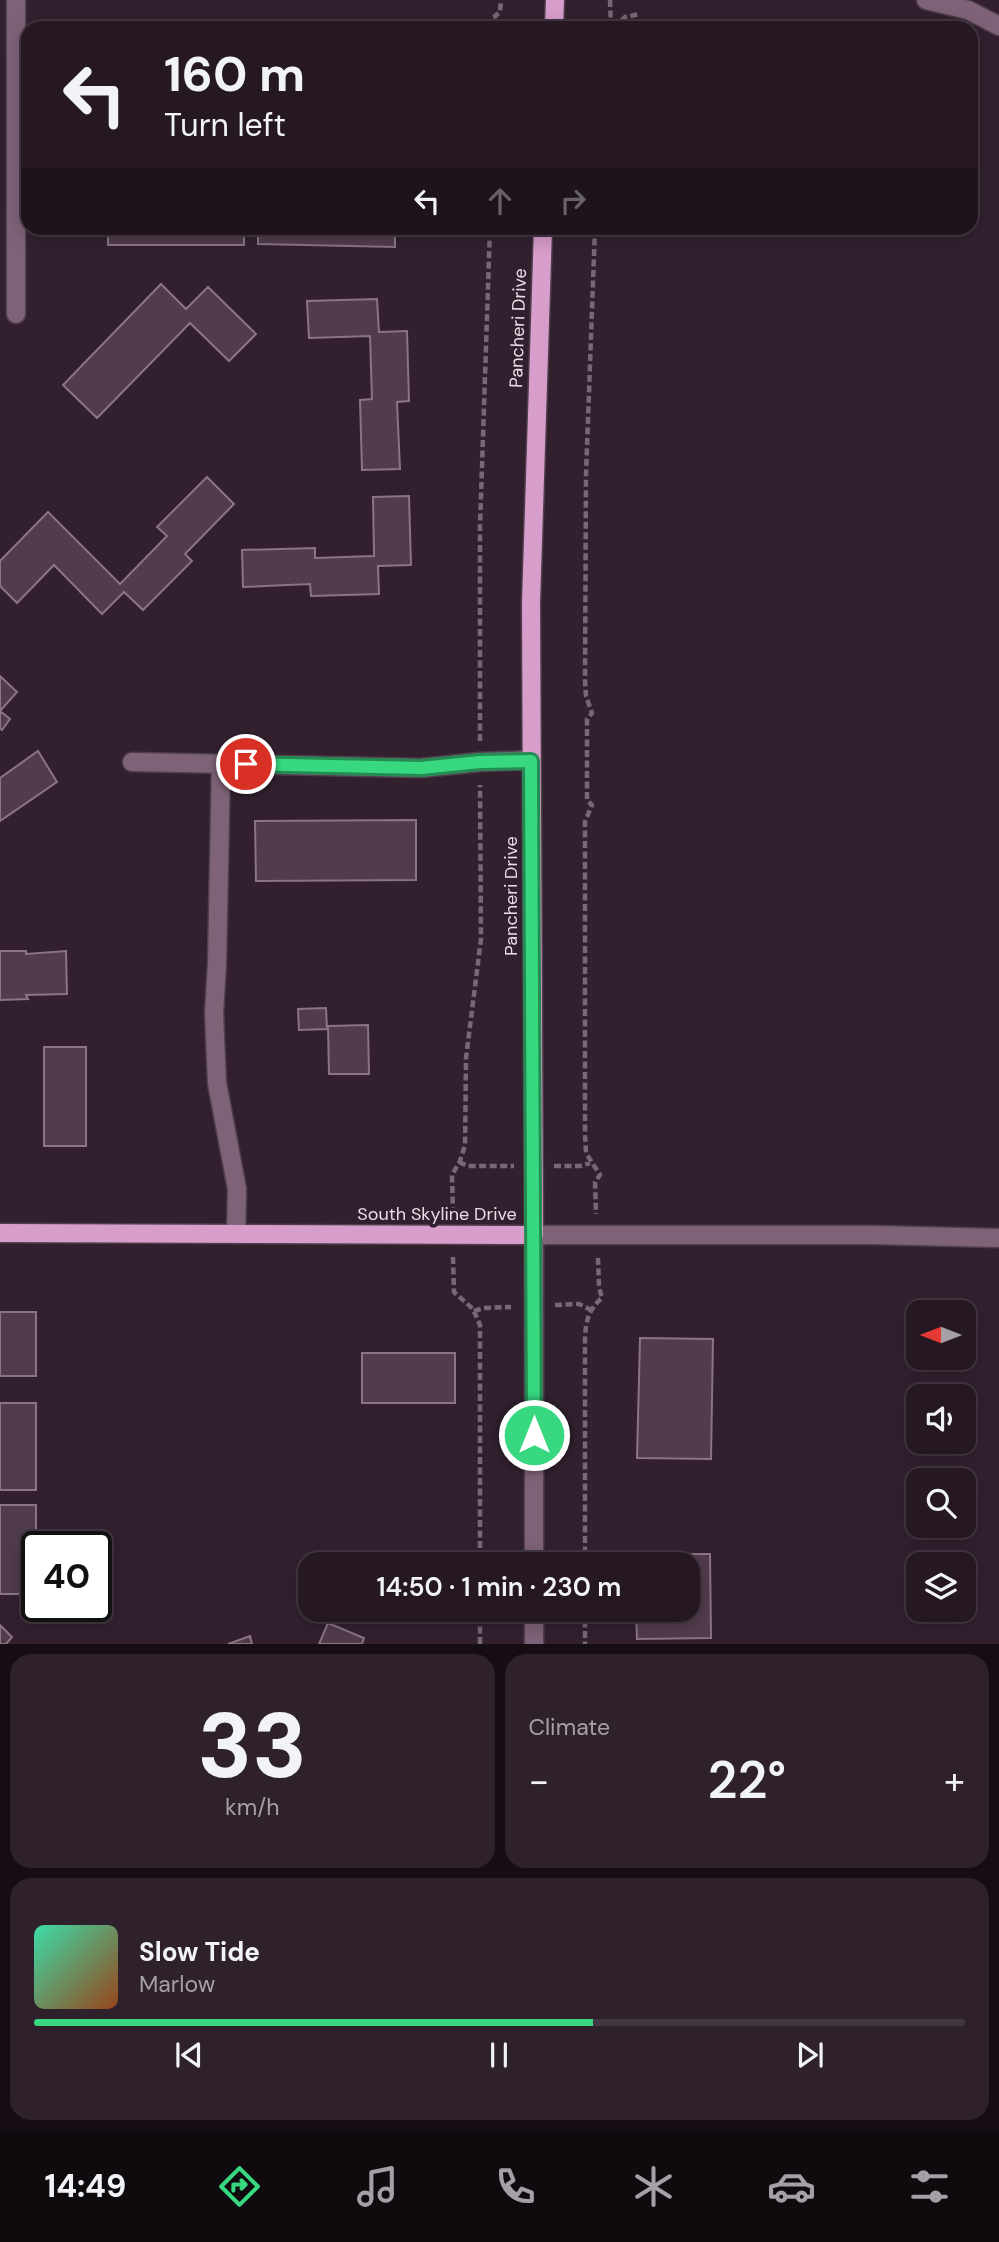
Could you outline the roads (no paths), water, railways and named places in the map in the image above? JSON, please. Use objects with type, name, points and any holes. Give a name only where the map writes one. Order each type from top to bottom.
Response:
[{"type":"main road","points":[[554,21],[555,0]]},
{"type":"main road","name":"Pancheri Drive","points":[[534,1235],[531,603],[543,235]]},
{"type":"main road","name":"South Skyline Drive","points":[[0,1233],[534,1235]]},
{"type":"street","points":[[16,0],[16,314]]},
{"type":"street","points":[[926,0],[968,10],[999,26]]},
{"type":"street","points":[[132,762],[421,768],[480,762],[531,761]]},
{"type":"street","points":[[221,763],[214,1013],[217,1083],[237,1189],[236,1234]]},
{"type":"street","name":"South Skyline Drive","points":[[534,1235],[874,1235],[999,1238]]},
{"type":"street","name":"Pancheri Drive","points":[[534,1235],[534,1552]]},
{"type":"street","points":[[534,1622],[534,1643]]}]
